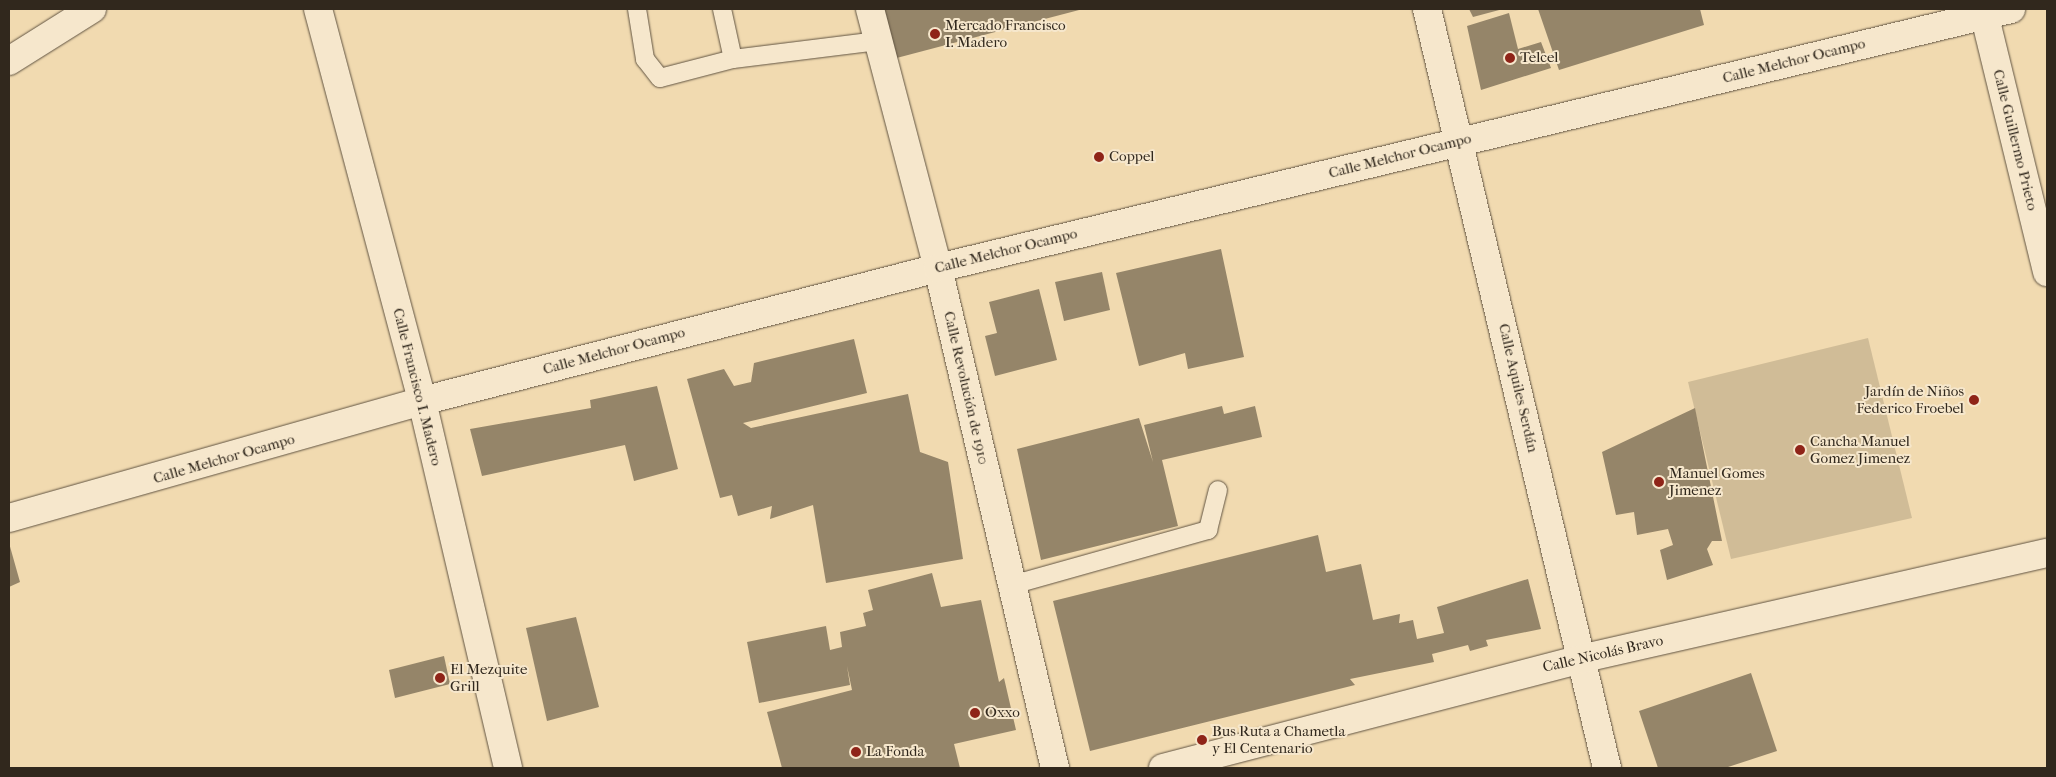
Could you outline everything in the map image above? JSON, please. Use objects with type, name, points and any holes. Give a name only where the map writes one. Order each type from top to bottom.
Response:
[{"type":"street","points":[[9,61],[92,9]]},
{"type":"street","name":"Calle Francisco I. Madero","points":[[318,9],[422,401],[508,768]]},
{"type":"street","name":"Calle Revolución de 1910","points":[[870,9],[938,268],[1055,768]]},
{"type":"street","name":"Calle Aquiles Serdán","points":[[1426,9],[1460,142],[1607,768]]},
{"type":"street","name":"Calle Melchor Ocampo","points":[[9,518],[422,401],[938,268],[1993,11]]},
{"type":"street","name":"Calle Guillermo Prieto","points":[[1993,11],[2047,272]]},
{"type":"street","name":"Calle Nicolás Bravo","points":[[1163,768],[1580,658],[2047,554]]},
{"type":"lane","points":[[637,9],[645,59],[660,78],[733,60],[878,41]]},
{"type":"lane","points":[[722,9],[733,60]]},
{"type":"lane","points":[[1012,585],[1208,530],[1218,490]]},
{"type":"shaded area","name":"Cancha Manuel Gomez Jimenez","points":[[1868,338],[1912,518],[1731,559],[1688,382]]},
{"type":"building","name":"Mercado Francisco I. Madero","points":[[879,9],[1083,9],[889,60]]},
{"type":"building","points":[[1469,9],[1503,9],[1473,17]]},
{"type":"building","points":[[1538,9],[1700,9],[1704,25],[1559,70]]},
{"type":"building","name":"Telcel","points":[[1509,13],[1518,49],[1541,42],[1551,68],[1481,90],[1467,26]]},
{"type":"building","points":[[1221,249],[1244,357],[1188,369],[1185,353],[1139,366],[1116,273]]},
{"type":"building","points":[[1102,272],[1110,310],[1064,321],[1055,282]]},
{"type":"building","points":[[1039,289],[1057,360],[995,376],[985,336],[997,333],[989,302]]},
{"type":"building","points":[[854,339],[867,393],[743,423],[751,428],[908,394],[920,452],[948,462],[963,559],[826,583],[813,505],[770,519],[772,506],[738,516],[732,495],[720,498],[687,379],[724,369],[734,386],[751,382],[754,363]]},
{"type":"building","points":[[657,386],[678,469],[634,481],[625,445],[482,476],[470,429],[591,408],[590,400]]},
{"type":"building","points":[[1222,406],[1224,414],[1255,406],[1262,437],[1162,460],[1178,526],[1041,560],[1017,449],[1139,418],[1153,462],[1144,425]]},
{"type":"building","name":"Manuel Gomes Jimenez","points":[[1695,408],[1722,541],[1712,541],[1707,549],[1713,565],[1667,580],[1660,550],[1673,545],[1668,529],[1637,535],[1634,512],[1616,515],[1602,452]]},
{"type":"building","points":[[1318,535],[1326,572],[1361,564],[1373,620],[1400,614],[1399,623],[1413,620],[1417,639],[1444,633],[1437,607],[1528,579],[1541,629],[1486,640],[1488,646],[1470,651],[1468,645],[1432,654],[1434,662],[1350,679],[1355,685],[1090,751],[1053,601]]},
{"type":"building","points":[[9,543],[20,582],[9,587]]},
{"type":"building","points":[[932,573],[941,607],[981,600],[999,682],[1004,678],[1016,730],[954,744],[960,768],[782,768],[767,712],[852,690],[847,666],[850,685],[759,703],[747,642],[826,626],[830,650],[842,647],[840,632],[866,626],[863,613],[873,610],[868,590]]},
{"type":"building","points":[[576,617],[599,707],[547,721],[526,628]]},
{"type":"building","points":[[444,656],[450,684],[395,698],[389,670]]},
{"type":"building","points":[[1751,673],[1777,751],[1725,768],[1658,768],[1639,711]]},
{"type":"place","name":"Mercado Francisco I. Madero","points":[[935,34]]},
{"type":"place","name":"Telcel","points":[[1510,58]]},
{"type":"place","name":"Coppel","points":[[1099,157]]},
{"type":"place","name":"Jardín de Niños Federico Froebel","points":[[1974,400]]},
{"type":"place","name":"Cancha Manuel Gomez Jimenez","points":[[1800,450]]},
{"type":"place","name":"Manuel Gomes Jimenez","points":[[1659,482]]},
{"type":"place","name":"El Mezquite Grill","points":[[440,678]]},
{"type":"place","name":"Oxxo","points":[[975,713]]},
{"type":"place","name":"Bus Ruta a Chametla y El Centenario","points":[[1202,740]]},
{"type":"place","name":"La Fonda","points":[[856,752]]}]
